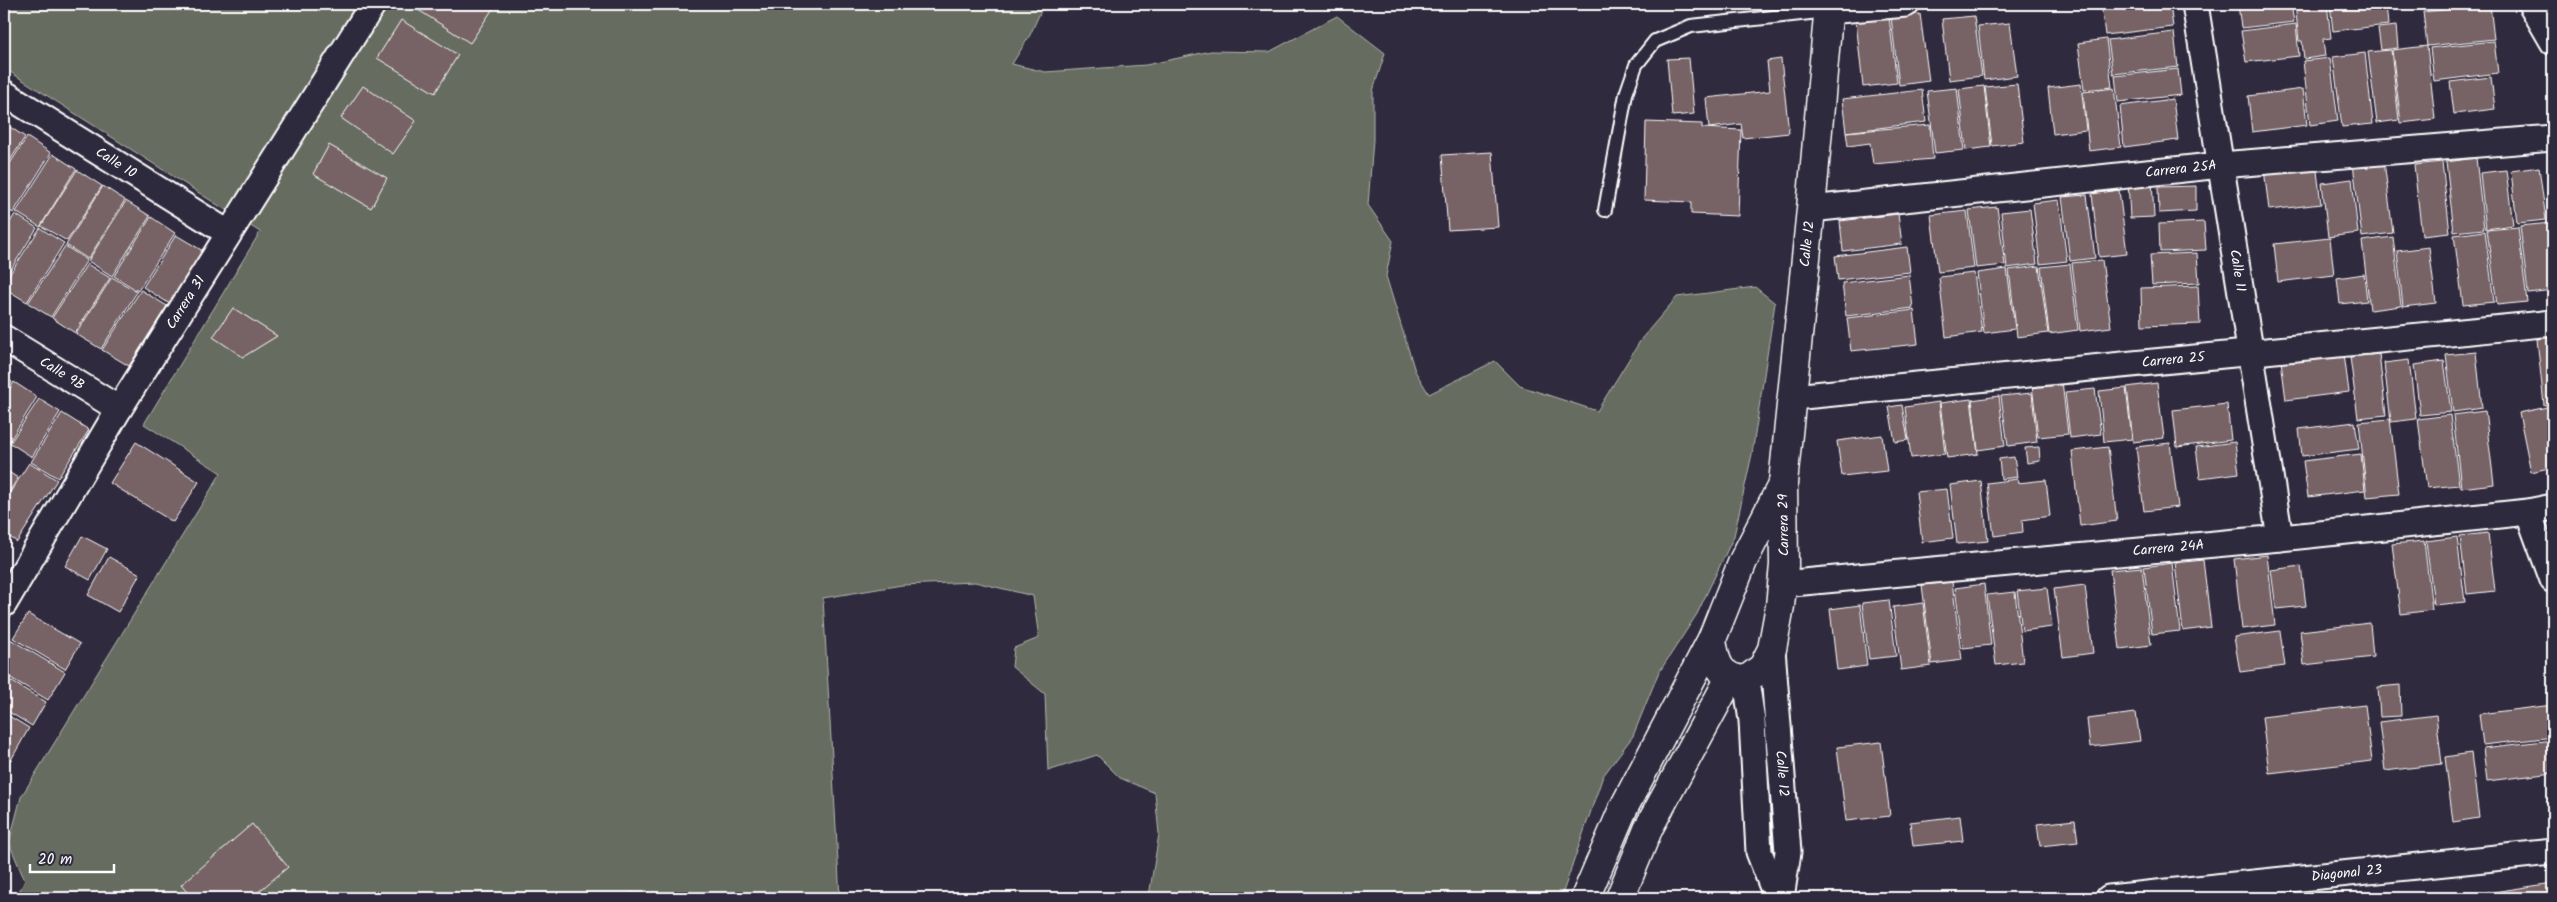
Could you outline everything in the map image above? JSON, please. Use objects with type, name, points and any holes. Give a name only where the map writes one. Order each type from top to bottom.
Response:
[{"type":"main road","name":"Calle 12","points":[[1783,483],[1811,209],[1828,7]]},
{"type":"main road","name":"Carrera 29","points":[[1620,898],[1649,827],[1738,679],[1763,667],[1772,649],[1784,565],[1783,483]]},
{"type":"main road","name":"Carrera 29","points":[[1585,898],[1623,809],[1712,638],[1743,561],[1783,483]]},
{"type":"main road","points":[[1712,638],[1714,657],[1720,668],[1738,679]]},
{"type":"street","name":"Carrera 31","points":[[6,597],[228,233],[374,4]]},
{"type":"street","points":[[1828,7],[1906,4]]},
{"type":"street","name":"Calle 11","points":[[2195,4],[2280,538]]},
{"type":"street","points":[[2531,4],[2553,42]]},
{"type":"street","name":"Calle 10","points":[[4,93],[228,233]]},
{"type":"street","name":"Carrera 25A","points":[[1811,209],[2221,165],[2553,138]]},
{"type":"street","name":"Carrera 25","points":[[1793,397],[2553,323]]},
{"type":"street","name":"Calle 9B","points":[[4,338],[120,409]]},
{"type":"street","name":"Carrera 24A","points":[[1782,584],[2280,538],[2528,512],[2553,507]]},
{"type":"street","points":[[2528,512],[2553,580]]},
{"type":"street","name":"Calle 12","points":[[1772,649],[1788,852],[1779,898]]},
{"type":"street","name":"Calle 12","points":[[1738,679],[1752,721],[1759,852],[1779,898]]},
{"type":"street","name":"Diagonal 23","points":[[2109,898],[2553,852]]},
{"type":"lane","points":[[1604,210],[1626,94],[1636,64],[1655,41],[1691,26],[1828,7]]},
{"type":"green space","points":[[4,4],[1044,4],[1030,35],[1012,64],[1045,72],[1146,65],[1211,51],[1269,52],[1337,16],[1385,53],[1373,91],[1373,140],[1368,205],[1393,241],[1386,276],[1415,371],[1429,394],[1495,361],[1520,386],[1597,411],[1642,338],[1677,297],[1755,287],[1775,303],[1752,454],[1734,536],[1697,614],[1658,674],[1633,736],[1603,776],[1561,898],[1153,898],[1149,896],[1159,834],[1155,793],[1120,778],[1097,755],[1048,771],[1045,694],[1012,667],[1014,648],[1039,638],[1033,596],[975,582],[902,585],[823,598],[840,898],[721,898],[720,896],[658,898],[631,892],[625,898],[15,898],[25,881],[9,843],[21,797],[221,473],[144,424],[260,232],[4,68]]},
{"type":"building","points":[[409,4],[496,4],[470,43]]},
{"type":"building","points":[[2101,4],[2170,4],[2173,27],[2105,35]]},
{"type":"building","points":[[2238,4],[2291,4],[2294,22],[2241,28]]},
{"type":"building","points":[[2295,4],[2327,4],[2331,38],[2323,39],[2325,56],[2304,59],[2302,41],[2299,41]]},
{"type":"building","points":[[2330,4],[2386,4],[2388,25],[2333,31]]},
{"type":"building","points":[[2423,4],[2454,4],[2424,7]]},
{"type":"building","points":[[2490,5],[2494,39],[2427,46],[2423,12]]},
{"type":"building","points":[[1920,14],[1929,81],[1899,85],[1891,17]]},
{"type":"building","points":[[1974,16],[1982,76],[1949,80],[1942,19]]},
{"type":"building","points":[[1889,17],[1897,83],[1863,87],[1856,21]]},
{"type":"building","points":[[401,20],[458,55],[435,93],[377,58]]},
{"type":"building","points":[[2010,23],[2017,76],[1984,80],[1978,26]]},
{"type":"building","points":[[2296,24],[2299,56],[2246,62],[2241,31]]},
{"type":"building","points":[[2396,26],[2398,48],[2381,50],[2378,28]]},
{"type":"building","points":[[2174,32],[2178,67],[2113,74],[2108,40]]},
{"type":"building","points":[[2106,39],[2112,87],[2084,90],[2078,43]]},
{"type":"building","points":[[2494,41],[2498,73],[2434,81],[2430,48]]},
{"type":"building","points":[[2427,46],[2435,119],[2401,123],[2392,50]]},
{"type":"building","points":[[2391,50],[2399,120],[2377,123],[2368,52]]},
{"type":"building","points":[[2365,53],[2373,124],[2342,127],[2333,57]]},
{"type":"building","points":[[1689,58],[1694,114],[1672,116],[1667,59]]},
{"type":"building","points":[[2330,58],[2338,121],[2310,125],[2303,61]]},
{"type":"building","points":[[1781,59],[1789,133],[1743,138],[1741,124],[1709,128],[1706,98],[1770,91],[1767,61]]},
{"type":"building","points":[[2178,69],[2181,95],[2118,102],[2115,76]]},
{"type":"building","points":[[2491,77],[2495,109],[2454,114],[2450,82]]},
{"type":"building","points":[[2017,84],[2024,142],[1992,146],[1985,87]]},
{"type":"building","points":[[2081,84],[2086,130],[2053,134],[2048,88]]},
{"type":"building","points":[[363,86],[416,121],[393,154],[341,118]]},
{"type":"building","points":[[1984,86],[1991,147],[1966,150],[1959,89]]},
{"type":"building","points":[[1957,88],[1964,150],[1935,153],[1927,91]]},
{"type":"building","points":[[2114,88],[2121,147],[2089,151],[2083,92]]},
{"type":"building","points":[[2303,89],[2307,125],[2252,132],[2248,96]]},
{"type":"building","points":[[1922,90],[1926,122],[1846,132],[1842,99]]},
{"type":"building","points":[[2173,99],[2178,140],[2124,147],[2120,106]]},
{"type":"building","points":[[1646,122],[1702,124],[1702,128],[1741,130],[1738,216],[1691,214],[1691,202],[1644,200]]},
{"type":"building","points":[[4,123],[25,137],[4,170]]},
{"type":"building","points":[[1930,125],[1933,159],[1873,164],[1870,143],[1848,146],[1846,132]]},
{"type":"building","points":[[27,137],[51,153],[13,213],[4,207],[4,173]]},
{"type":"building","points":[[329,145],[387,178],[371,208],[313,174]]},
{"type":"building","points":[[1492,152],[1498,227],[1448,230],[1442,155]]},
{"type":"building","points":[[53,154],[76,169],[40,227],[16,212]]},
{"type":"building","points":[[2476,158],[2484,229],[2454,232],[2446,162]]},
{"type":"building","points":[[2384,161],[2393,233],[2362,237],[2353,164]]},
{"type":"building","points":[[2442,162],[2450,233],[2422,236],[2414,165]]},
{"type":"building","points":[[2316,163],[2321,204],[2269,210],[2264,169]]},
{"type":"building","points":[[2539,167],[2546,220],[2517,223],[2511,171]]},
{"type":"building","points":[[77,170],[102,186],[67,241],[41,226]]},
{"type":"building","points":[[2506,170],[2513,225],[2486,229],[2480,173]]},
{"type":"building","points":[[2352,179],[2358,233],[2328,237],[2322,183]]},
{"type":"building","points":[[2152,180],[2154,217],[2130,218],[2128,181]]},
{"type":"building","points":[[103,186],[125,200],[88,259],[66,245]]},
{"type":"building","points":[[2196,186],[2196,211],[2159,213],[2158,187]]},
{"type":"building","points":[[2553,189],[2553,226],[2548,190]]},
{"type":"building","points":[[2119,190],[2127,254],[2099,257],[2092,194]]},
{"type":"building","points":[[2087,195],[2095,258],[2070,261],[2062,197]]},
{"type":"building","points":[[2059,200],[2067,261],[2040,264],[2033,203]]},
{"type":"building","points":[[126,201],[150,216],[112,276],[88,261]]},
{"type":"building","points":[[1997,207],[2005,265],[1976,268],[1969,210]]},
{"type":"building","points":[[2030,209],[2037,264],[2007,268],[2001,212]]},
{"type":"building","points":[[1967,211],[1974,268],[1938,272],[1931,215]]},
{"type":"building","points":[[15,214],[37,228],[4,280],[4,232]]},
{"type":"building","points":[[1898,214],[1902,244],[1843,251],[1840,221]]},
{"type":"building","points":[[151,217],[175,233],[138,291],[114,276]]},
{"type":"building","points":[[2204,222],[2206,250],[2160,252],[2159,224]]},
{"type":"building","points":[[2551,223],[2553,290],[2528,293],[2520,226]]},
{"type":"building","points":[[2518,227],[2527,302],[2497,305],[2487,230]]},
{"type":"building","points":[[40,228],[64,243],[27,302],[4,288],[4,283]]},
{"type":"building","points":[[2485,231],[2494,302],[2463,305],[2454,235]]},
{"type":"building","points":[[176,235],[203,251],[170,304],[143,287]]},
{"type":"building","points":[[2393,237],[2401,306],[2370,310],[2362,241]]},
{"type":"building","points":[[2330,238],[2334,275],[2278,282],[2274,244]]},
{"type":"building","points":[[65,246],[87,260],[51,317],[28,303]]},
{"type":"building","points":[[1907,247],[1910,272],[1838,280],[1835,256]]},
{"type":"building","points":[[2429,247],[2436,303],[2403,307],[2397,251]]},
{"type":"building","points":[[2197,253],[2199,283],[2152,285],[2150,255]]},
{"type":"building","points":[[2102,260],[2111,327],[2080,331],[2072,263]]},
{"type":"building","points":[[87,264],[110,278],[75,333],[52,318]]},
{"type":"building","points":[[2070,264],[2078,330],[2049,334],[2041,267]]},
{"type":"building","points":[[2039,266],[2048,333],[2017,337],[2009,270]]},
{"type":"building","points":[[2007,269],[2015,329],[1984,333],[1977,273]]},
{"type":"building","points":[[1974,273],[1982,332],[1946,337],[1939,277]]},
{"type":"building","points":[[2364,274],[2367,301],[2340,304],[2337,278]]},
{"type":"building","points":[[1909,275],[1913,308],[1846,316],[1842,283]]},
{"type":"building","points":[[112,277],[137,292],[101,349],[76,334]]},
{"type":"building","points":[[2198,286],[2200,324],[2142,326],[2141,288]]},
{"type":"building","points":[[141,290],[167,306],[129,366],[102,350]]},
{"type":"building","points":[[233,308],[277,336],[243,357],[213,337]]},
{"type":"building","points":[[1914,310],[1918,344],[1851,351],[1847,318]]},
{"type":"building","points":[[2553,337],[2553,404],[2544,405],[2537,339]]},
{"type":"building","points":[[2476,352],[2482,408],[2453,412],[2446,355]]},
{"type":"building","points":[[2344,354],[2349,392],[2286,400],[2281,361]]},
{"type":"building","points":[[2379,354],[2386,415],[2358,418],[2350,357]]},
{"type":"building","points":[[2409,360],[2416,419],[2391,422],[2384,363]]},
{"type":"building","points":[[2444,361],[2451,412],[2420,415],[2414,365]]},
{"type":"building","points":[[4,376],[12,382],[4,395]]},
{"type":"building","points":[[2062,381],[2068,434],[2038,437],[2032,385]]},
{"type":"building","points":[[14,382],[37,397],[4,450],[4,398]]},
{"type":"building","points":[[2157,383],[2164,438],[2133,442],[2127,387]]},
{"type":"building","points":[[2126,388],[2132,439],[2104,442],[2099,391]]},
{"type":"building","points":[[2095,389],[2101,434],[2070,438],[2065,392]]},
{"type":"building","points":[[2032,393],[2037,442],[2008,446],[2001,396]]},
{"type":"building","points":[[1999,396],[2005,446],[1978,450],[1972,400]]},
{"type":"building","points":[[39,399],[60,412],[32,457],[10,443]]},
{"type":"building","points":[[1971,399],[1978,454],[1947,458],[1940,403]]},
{"type":"building","points":[[1939,402],[1945,454],[1911,458],[1905,407]]},
{"type":"building","points":[[2227,404],[2231,440],[2177,447],[2173,410]]},
{"type":"building","points":[[1902,405],[1908,440],[1895,442],[1889,407]]},
{"type":"building","points":[[2552,406],[2553,467],[2531,472],[2519,413]]},
{"type":"building","points":[[2485,411],[2494,484],[2461,488],[2453,415]]},
{"type":"building","points":[[62,413],[89,430],[58,478],[31,462]]},
{"type":"building","points":[[2450,415],[2459,485],[2427,488],[2418,419]]},
{"type":"building","points":[[2390,419],[2399,494],[2367,497],[2359,422]]},
{"type":"building","points":[[2355,422],[2359,449],[2302,456],[2299,429]]},
{"type":"building","points":[[1882,435],[1887,471],[1842,476],[1837,441]]},
{"type":"building","points":[[136,442],[199,482],[173,522],[110,483]]},
{"type":"building","points":[[2235,442],[2239,473],[2200,478],[2196,447]]},
{"type":"building","points":[[2170,443],[2178,507],[2144,511],[2136,447]]},
{"type":"building","points":[[2039,447],[2040,461],[2027,463],[2025,448]]},
{"type":"building","points":[[2108,447],[2117,521],[2080,526],[2072,451]]},
{"type":"building","points":[[2361,454],[2365,490],[2308,497],[2303,461]]},
{"type":"building","points":[[2014,457],[2017,477],[2001,479],[1999,459]]},
{"type":"building","points":[[29,463],[57,480],[17,542],[4,533],[4,502]]},
{"type":"building","points":[[4,469],[18,478],[4,500]]},
{"type":"building","points":[[2017,479],[2018,483],[2046,480],[2050,516],[2022,520],[2023,532],[1994,536],[1987,483]]},
{"type":"building","points":[[1981,481],[1988,541],[1957,544],[1950,485]]},
{"type":"building","points":[[1947,489],[1953,538],[1922,542],[1916,492]]},
{"type":"building","points":[[2488,533],[2495,591],[2467,594],[2460,536]]},
{"type":"building","points":[[82,536],[107,549],[90,580],[65,566]]},
{"type":"building","points":[[2457,537],[2465,602],[2434,605],[2426,541]]},
{"type":"building","points":[[2424,541],[2432,610],[2401,614],[2392,544]]},
{"type":"building","points":[[2267,555],[2275,625],[2242,629],[2234,559]]},
{"type":"building","points":[[109,557],[140,574],[118,612],[88,595]]},
{"type":"building","points":[[2203,560],[2211,627],[2183,631],[2175,563]]},
{"type":"building","points":[[2172,563],[2180,631],[2152,634],[2144,567]]},
{"type":"building","points":[[2301,566],[2306,606],[2276,609],[2271,570]]},
{"type":"building","points":[[2142,567],[2151,645],[2120,649],[2110,570]]},
{"type":"building","points":[[1952,582],[1962,660],[1932,664],[1922,585]]},
{"type":"building","points":[[1984,584],[1991,645],[1963,648],[1955,588]]},
{"type":"building","points":[[2085,585],[2093,653],[2063,657],[2054,589]]},
{"type":"building","points":[[2047,588],[2052,627],[2022,631],[2017,591]]},
{"type":"building","points":[[2015,592],[2023,662],[1996,665],[1987,595]]},
{"type":"building","points":[[1889,600],[1896,656],[1869,659],[1862,603]]},
{"type":"building","points":[[1923,603],[1931,666],[1901,670],[1893,607]]},
{"type":"building","points":[[1860,605],[1867,666],[1837,670],[1830,609]]},
{"type":"building","points":[[28,614],[80,644],[65,669],[13,638]]},
{"type":"building","points":[[2370,623],[2373,657],[2304,665],[2300,631]]},
{"type":"building","points":[[2280,631],[2285,666],[2240,672],[2234,637]]},
{"type":"building","points":[[10,639],[65,672],[48,700],[4,674],[4,649]]},
{"type":"building","points":[[4,677],[46,702],[32,726],[4,709]]},
{"type":"building","points":[[2400,685],[2401,716],[2380,717],[2378,687]]},
{"type":"building","points":[[2365,705],[2372,761],[2269,773],[2262,717]]},
{"type":"building","points":[[2553,705],[2553,737],[2483,745],[2479,714]]},
{"type":"building","points":[[4,713],[29,728],[11,760],[4,756]]},
{"type":"building","points":[[2136,713],[2140,741],[2090,747],[2087,719]]},
{"type":"building","points":[[2436,715],[2442,764],[2385,771],[2379,722]]},
{"type":"building","points":[[2553,740],[2553,773],[2487,781],[2483,748]]},
{"type":"building","points":[[1881,742],[1890,816],[1846,821],[1837,747]]},
{"type":"building","points":[[2471,753],[2479,818],[2453,822],[2445,757]]},
{"type":"building","points":[[1960,816],[1963,841],[1913,846],[1910,822]]},
{"type":"building","points":[[2075,820],[2078,842],[2040,846],[2037,824]]},
{"type":"building","points":[[252,824],[288,867],[251,898],[192,898],[181,885]]},
{"type":"building","points":[[4,874],[9,878],[4,886]]},
{"type":"building","points":[[2553,883],[2553,898],[2488,898],[2487,893]]},
{"type":"building","points":[[2454,893],[2455,898],[2416,898]]}]
